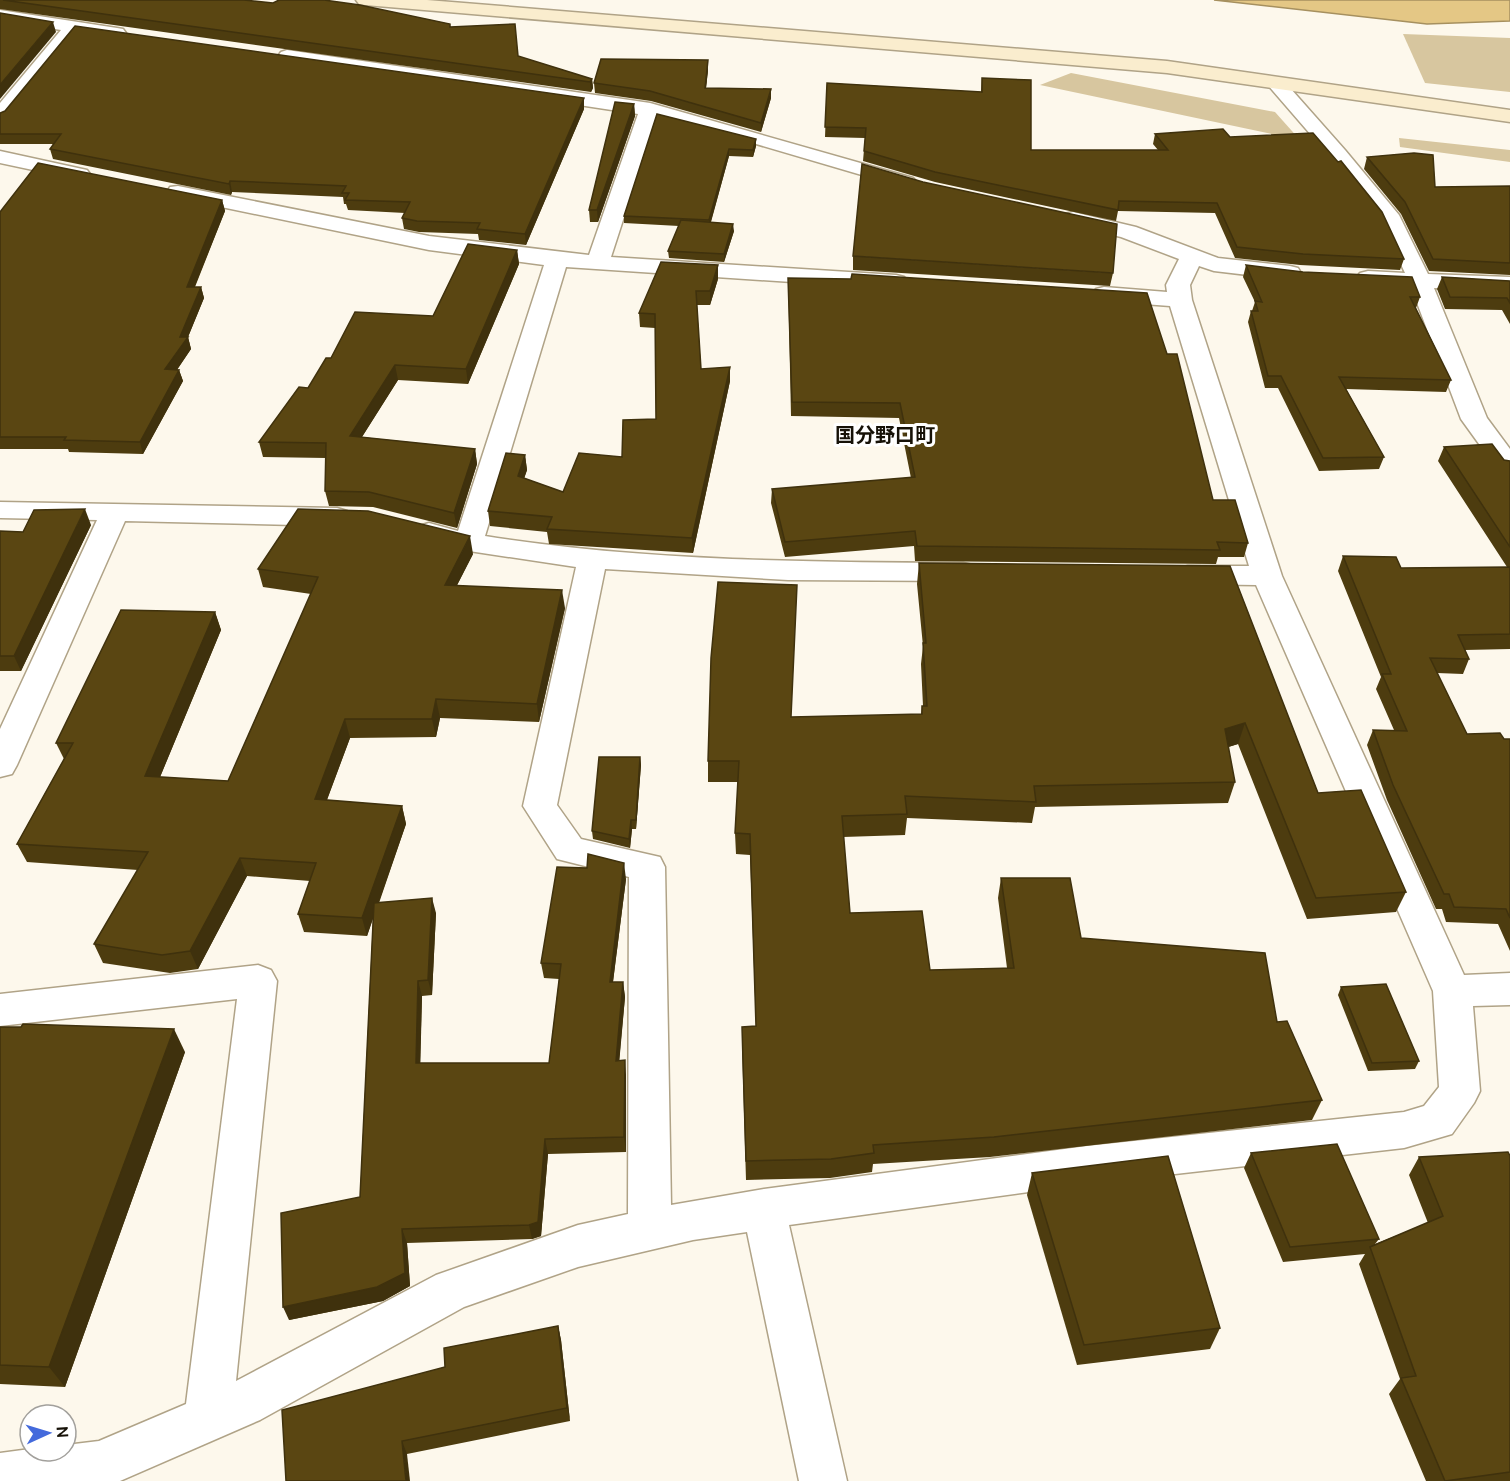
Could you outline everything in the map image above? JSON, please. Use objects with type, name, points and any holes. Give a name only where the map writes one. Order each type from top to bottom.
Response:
[{"type":"street","points":[[365,0],[1167,67],[1510,116]]},
{"type":"street","points":[[0,15],[130,35]]},
{"type":"street","points":[[0,116],[72,27]]},
{"type":"street","points":[[271,54],[623,104],[799,150],[930,189]]},
{"type":"street","points":[[1276,84],[1338,154],[1391,220],[1420,281],[1474,419],[1510,467]]},
{"type":"street","points":[[598,262],[650,110]]},
{"type":"street","points":[[0,157],[101,178]]},
{"type":"street","points":[[157,188],[429,243],[557,260],[923,284]]},
{"type":"street","points":[[1048,213],[1128,232],[1214,264],[1312,275]]},
{"type":"street","points":[[0,1477],[100,1465],[243,1402],[452,1290],[578,1246],[693,1220],[764,1209],[1087,1165],[1404,1130],[1437,1120],[1460,1091],[1452,990],[1268,576],[1180,300],[1178,285],[1192,256]]},
{"type":"street","points":[[469,542],[557,260]]},
{"type":"street","points":[[1348,277],[1510,284]]},
{"type":"street","points":[[1082,293],[1180,300]]},
{"type":"street","points":[[0,510],[362,518]]},
{"type":"street","points":[[0,765],[114,514]]},
{"type":"street","points":[[404,526],[469,542],[563,557],[788,570],[992,573]]},
{"type":"street","points":[[592,559],[540,806],[569,850],[647,867],[650,1230]]},
{"type":"street","points":[[1160,575],[1268,576]]},
{"type":"street","points":[[0,1010],[258,981],[208,1418]]},
{"type":"street","points":[[1452,990],[1510,989]]},
{"type":"street","points":[[764,1209],[823,1481]]},
{"type":"shaded area","points":[[1214,0],[1510,0],[1510,21],[1427,24]]},
{"type":"shaded area","points":[[1403,34],[1510,38],[1510,92],[1425,83]]},
{"type":"shaded area","points":[[1071,73],[1275,112],[1300,140],[1040,85]]},
{"type":"shaded area","points":[[1399,138],[1510,150],[1510,162],[1400,147]]},
{"type":"building","points":[[3,0],[244,0],[273,3],[279,0],[324,0],[360,5],[450,24],[450,27],[515,24],[518,56],[592,79],[590,82]]},
{"type":"building","points":[[0,13],[53,22],[0,85]]},
{"type":"building","points":[[75,26],[584,98],[525,234],[477,229],[480,223],[417,221],[402,218],[410,202],[345,200],[349,193],[342,193],[346,186],[230,181],[229,184],[50,149],[61,134],[0,134],[0,113],[5,111]]},
{"type":"building","points":[[601,59],[708,60],[705,88],[771,89],[761,123],[650,91],[594,83]]},
{"type":"building","points":[[982,78],[1031,80],[1031,150],[1168,150],[1155,134],[1223,129],[1230,137],[1313,133],[1338,162],[1341,161],[1382,212],[1404,259],[1303,254],[1237,247],[1217,203],[1119,201],[1118,210],[935,172],[864,151],[866,128],[825,127],[827,83],[982,92]]},
{"type":"building","points":[[615,102],[634,104],[597,210],[589,210]]},
{"type":"building","points":[[657,114],[756,139],[753,150],[729,149],[709,220],[624,216]]},
{"type":"building","points":[[1414,153],[1433,155],[1435,187],[1510,186],[1510,263],[1433,259],[1405,202],[1367,157]]},
{"type":"building","points":[[38,163],[222,200],[187,287],[201,287],[180,337],[188,337],[165,369],[179,370],[140,442],[64,440],[66,437],[0,437],[0,212]]},
{"type":"building","points":[[862,164],[923,182],[1117,224],[1113,273],[853,256]]},
{"type":"building","points":[[681,220],[733,224],[724,254],[668,251]]},
{"type":"building","points":[[468,244],[517,250],[466,369],[395,365],[350,436],[475,449],[454,513],[369,492],[325,491],[326,443],[259,442],[299,387],[308,388],[326,358],[331,358],[355,312],[433,316]]},
{"type":"building","points":[[661,262],[718,265],[710,291],[696,291],[701,369],[730,367],[692,538],[547,529],[552,517],[488,511],[506,453],[525,455],[518,476],[563,492],[579,453],[622,457],[623,420],[656,419],[655,314],[639,313]]},
{"type":"building","points":[[1246,265],[1303,272],[1412,277],[1420,297],[1410,297],[1451,380],[1339,377],[1384,457],[1323,458],[1281,376],[1268,376],[1251,311],[1258,311],[1255,301],[1262,302]]},
{"type":"building","points":[[852,274],[1147,293],[1167,354],[1177,354],[1213,500],[1235,500],[1248,543],[1217,542],[1220,550],[917,546],[915,531],[785,542],[772,489],[915,477],[900,403],[792,402],[788,278],[851,279]]},
{"type":"building","points":[[1442,277],[1510,281],[1510,303],[1507,298],[1450,297]]},
{"type":"building","points":[[1492,444],[1504,460],[1510,461],[1510,547],[1444,447]]},
{"type":"building","points":[[85,509],[14,656],[0,656],[0,531],[23,532],[34,510]]},
{"type":"building","points":[[298,509],[368,511],[470,536],[445,585],[562,590],[537,704],[436,699],[432,719],[345,719],[315,799],[402,806],[362,918],[298,914],[316,863],[240,858],[190,951],[162,955],[94,944],[148,852],[17,844],[73,743],[56,743],[121,610],[215,612],[145,776],[228,781],[318,577],[258,569]]},
{"type":"building","points":[[1343,556],[1396,557],[1401,568],[1510,567],[1510,634],[1458,635],[1469,659],[1430,658],[1467,734],[1500,733],[1504,739],[1510,739],[1510,918],[1506,909],[1454,907],[1449,894],[1444,894],[1393,785],[1373,730],[1407,731],[1382,674],[1391,674]]},
{"type":"building","points":[[919,563],[1230,566],[1318,793],[1361,790],[1406,892],[1316,898],[1245,723],[1225,729],[1235,782],[1034,786],[1036,802],[905,796],[907,814],[842,816],[850,913],[922,911],[930,970],[1014,968],[1001,878],[1070,878],[1081,938],[1265,953],[1277,1022],[1287,1021],[1322,1100],[994,1137],[873,1145],[874,1153],[831,1159],[746,1161],[742,1027],[756,1026],[750,834],[735,833],[739,761],[708,761],[711,658],[718,582],[797,585],[791,717],[922,714],[922,706],[927,706],[923,643],[926,643]]},
{"type":"building","points":[[599,757],[640,757],[636,820],[631,820],[629,839],[592,831]]},
{"type":"building","points":[[588,854],[624,863],[610,982],[623,982],[616,1061],[625,1060],[624,1137],[545,1139],[538,1222],[529,1225],[402,1229],[405,1273],[377,1287],[283,1307],[281,1213],[360,1197],[374,903],[432,898],[428,980],[418,981],[416,1063],[549,1063],[561,964],[541,963],[557,867],[587,868]]},
{"type":"building","points":[[1386,984],[1419,1061],[1372,1063],[1341,987]]},
{"type":"building","points":[[23,1024],[174,1029],[49,1367],[0,1365],[0,1027],[21,1027]]},
{"type":"building","points":[[1337,1144],[1379,1239],[1290,1247],[1251,1153]]},
{"type":"building","points":[[1508,1152],[1510,1156],[1510,1472],[1445,1481],[1401,1378],[1416,1376],[1370,1247],[1443,1216],[1419,1157]]},
{"type":"building","points":[[1168,1156],[1220,1328],[1084,1345],[1032,1173]]},
{"type":"building","points":[[558,1326],[567,1408],[402,1441],[406,1481],[286,1481],[282,1410],[445,1367],[444,1348]]},
{"type":"district","name":"国分野口町","points":[[885,435]]}]
